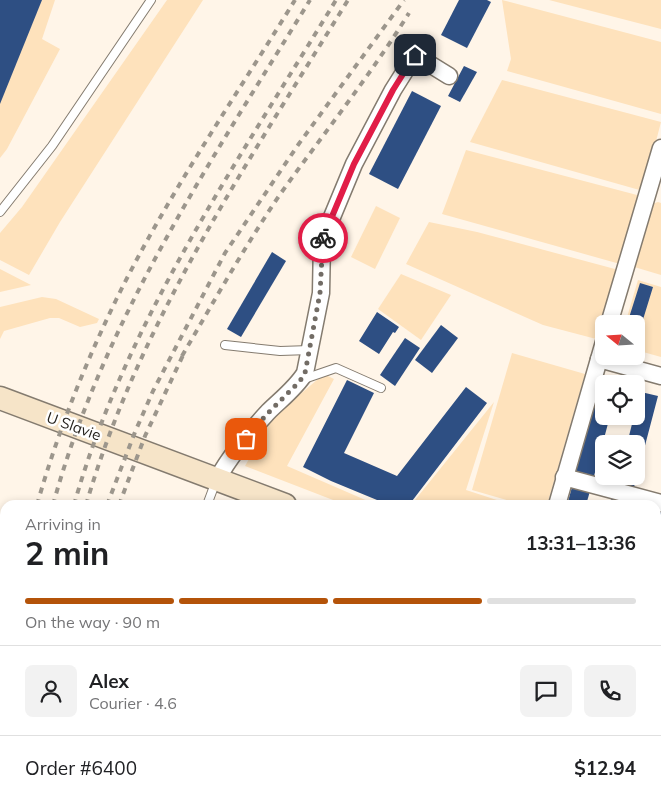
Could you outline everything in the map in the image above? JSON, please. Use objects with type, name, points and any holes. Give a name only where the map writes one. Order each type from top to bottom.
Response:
[{"type":"main road","name":"U Slavie","points":[[0,398],[271,500]]},
{"type":"street","points":[[217,480],[223,469],[266,415],[300,381],[305,373],[320,293],[322,241],[354,164],[393,90],[415,55],[449,76]]},
{"type":"street","points":[[612,315],[661,148]]},
{"type":"street","points":[[558,500],[597,365]]},
{"type":"street","points":[[621,365],[661,376]]},
{"type":"street","points":[[564,478],[649,500]]},
{"type":"lane","points":[[0,212],[52,146],[151,0]]},
{"type":"lane","points":[[225,345],[280,351],[310,350]]},
{"type":"lane","points":[[300,381],[336,368],[381,388]]},
{"type":"lane","points":[[209,500],[217,480]]},
{"type":"shaded area","points":[[0,0],[55,0],[42,39],[60,49],[7,149],[0,158]]},
{"type":"shaded area","points":[[167,0],[203,0],[60,222],[29,275],[0,260],[0,233],[22,207]]},
{"type":"shaded area","points":[[502,0],[661,42],[661,114],[507,71],[511,59]]},
{"type":"shaded area","points":[[549,0],[661,0],[661,29]]},
{"type":"shaded area","points":[[502,80],[661,122],[643,191],[470,142]]},
{"type":"shaded area","points":[[466,150],[637,195],[640,201],[620,264],[442,214]]},
{"type":"shaded area","points":[[661,203],[661,275],[631,266],[649,205]]},
{"type":"shaded area","points":[[376,206],[400,218],[375,269],[351,257]]},
{"type":"shaded area","points":[[429,222],[477,232],[615,269],[619,275],[607,315],[595,315],[595,339],[543,325],[406,264]]},
{"type":"shaded area","points":[[0,269],[31,285],[0,292]]},
{"type":"shaded area","points":[[401,274],[451,295],[421,340],[378,309]]},
{"type":"shaded area","points":[[638,280],[661,287],[661,357],[645,353],[645,315],[628,315]]},
{"type":"shaded area","points":[[42,297],[56,299],[99,319],[97,323],[80,327],[59,318],[50,318],[4,331],[0,339],[0,307]]},
{"type":"shaded area","points":[[512,353],[585,374],[548,500],[507,500],[472,490]]},
{"type":"shaded area","points":[[324,374],[334,379],[287,466],[365,500],[333,500],[245,466],[272,418]]},
{"type":"shaded area","points":[[494,402],[466,490],[497,500],[415,500]]},
{"type":"building","points":[[0,0],[42,0],[0,104]]},
{"type":"building","points":[[459,0],[487,0],[491,2],[467,48],[441,35]]},
{"type":"building","points":[[464,66],[477,72],[460,102],[448,96]]},
{"type":"building","points":[[412,91],[441,106],[398,189],[369,174]]},
{"type":"building","points":[[272,252],[286,261],[241,337],[227,329]]},
{"type":"building","points":[[640,283],[653,287],[644,315],[630,315]]},
{"type":"building","points":[[377,312],[399,327],[395,333],[393,332],[379,354],[359,341]]},
{"type":"building","points":[[441,325],[458,338],[432,373],[415,360]]},
{"type":"building","points":[[405,338],[420,348],[395,386],[380,375]]},
{"type":"building","points":[[347,380],[374,393],[344,453],[397,476],[466,387],[487,403],[413,500],[377,500],[303,467]]},
{"type":"building","points":[[645,393],[658,396],[645,446],[645,435],[629,435],[632,425],[645,425]]},
{"type":"building","points":[[595,402],[595,425],[608,425],[605,435],[595,435],[594,476],[576,471]]},
{"type":"building","points":[[572,487],[590,491],[587,500],[568,500]]},
{"type":"building","points":[[612,497],[622,500],[611,500]]},
{"type":"railway","points":[[39,500],[53,452],[72,401],[93,350],[136,261],[179,185],[295,0]]},
{"type":"railway","points":[[55,500],[74,437],[100,371],[130,307],[198,182],[310,0]]},
{"type":"railway","points":[[76,500],[96,438],[123,372],[154,307],[224,182],[336,0]]},
{"type":"railway","points":[[88,500],[108,437],[135,372],[166,307],[236,182],[348,0]]},
{"type":"railway","points":[[109,500],[153,391],[225,253],[298,145],[404,0]]},
{"type":"railway","points":[[182,356],[230,274],[281,193],[363,82],[409,13]]},
{"type":"railway","points":[[121,500],[145,436],[185,351]]},
{"type":"way so far","points":[[246,439],[266,415],[300,381],[305,373],[320,293],[323,238]]},
{"type":"route","points":[[323,238],[354,164],[393,90],[415,55]]}]
